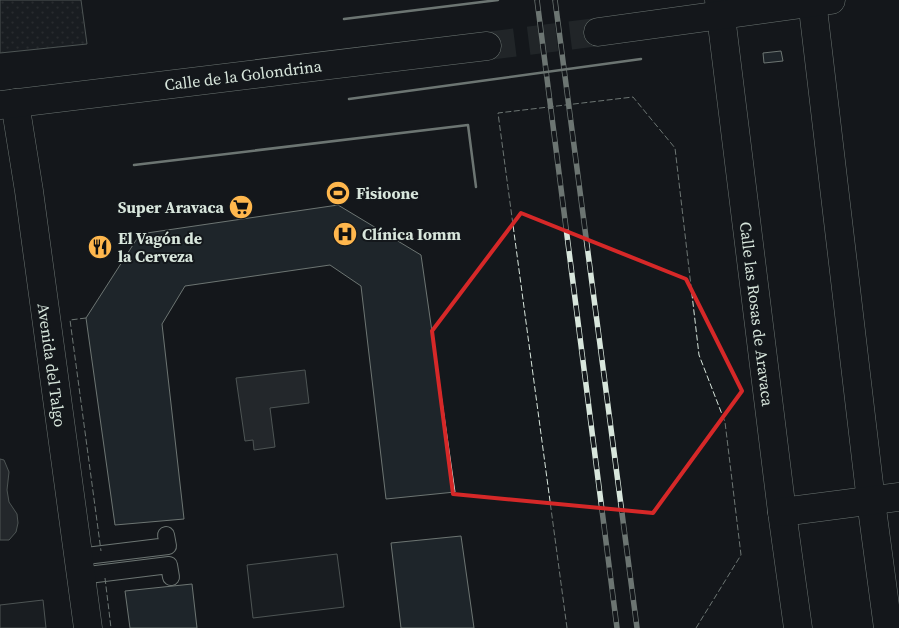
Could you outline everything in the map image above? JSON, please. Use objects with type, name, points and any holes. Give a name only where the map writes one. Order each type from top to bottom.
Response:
[{"type":"street","points":[[598,32],[720,7],[818,1],[871,501],[888,628]]},
{"type":"street","name":"Calle las Rosas de Aravaca","points":[[720,7],[798,628]]},
{"type":"street","name":"Calle de la Golondrina","points":[[8,104],[487,46]]},
{"type":"street","name":"Avenida del Talgo","points":[[8,104],[29,190],[88,628]]},
{"type":"street","points":[[782,512],[899,497]]},
{"type":"lane","points":[[79,567],[168,546],[166,536]]},
{"type":"lane","points":[[79,567],[169,565],[170,577]]},
{"type":"highlighted area","points":[[521,213],[686,279],[742,391],[653,513],[453,494],[432,331]]},
{"type":"shaded area","points":[[0,0],[81,0],[87,44],[0,53]]},
{"type":"shaded area","points":[[305,370],[309,403],[270,408],[275,447],[254,450],[253,440],[245,441],[236,378]]},
{"type":"shaded area","points":[[0,459],[4,460],[9,472],[7,490],[9,502],[17,514],[18,523],[16,532],[9,540],[0,540]]},
{"type":"shaded area","points":[[337,554],[344,607],[253,618],[247,565]]},
{"type":"shaded area","points":[[43,600],[46,628],[0,628],[0,605]]},
{"type":"building","points":[[781,51],[783,61],[764,63],[763,53]]},
{"type":"building","points":[[338,205],[421,255],[455,492],[386,499],[361,286],[330,265],[185,286],[162,324],[184,519],[115,525],[86,318],[140,234]]},
{"type":"building","points":[[461,536],[474,628],[401,628],[391,543]]},
{"type":"building","points":[[192,584],[197,628],[130,628],[125,591]]},
{"type":"tunnel","points":[[487,46],[598,32]]},
{"type":"railway","points":[[537,0],[617,628]]},
{"type":"railway","points":[[555,0],[637,628]]},
{"type":"fence","points":[[567,628],[498,113],[633,97],[675,148],[699,355],[725,422],[741,555],[696,628]]},
{"type":"fence","points":[[86,318],[70,320],[101,551]]},
{"type":"fence","points":[[105,578],[111,628]]},
{"type":"wall","points":[[344,19],[498,0]]},
{"type":"wall","points":[[349,99],[641,59]]},
{"type":"wall","points":[[134,165],[468,125],[476,187]]},
{"type":"place","name":"Fisioone","points":[[338,193]]},
{"type":"place","name":"Super Aravaca","points":[[241,207]]},
{"type":"place","name":"Clínica Iomm","points":[[345,234]]},
{"type":"place","name":"El Vagón de la Cerveza","points":[[100,247]]}]
